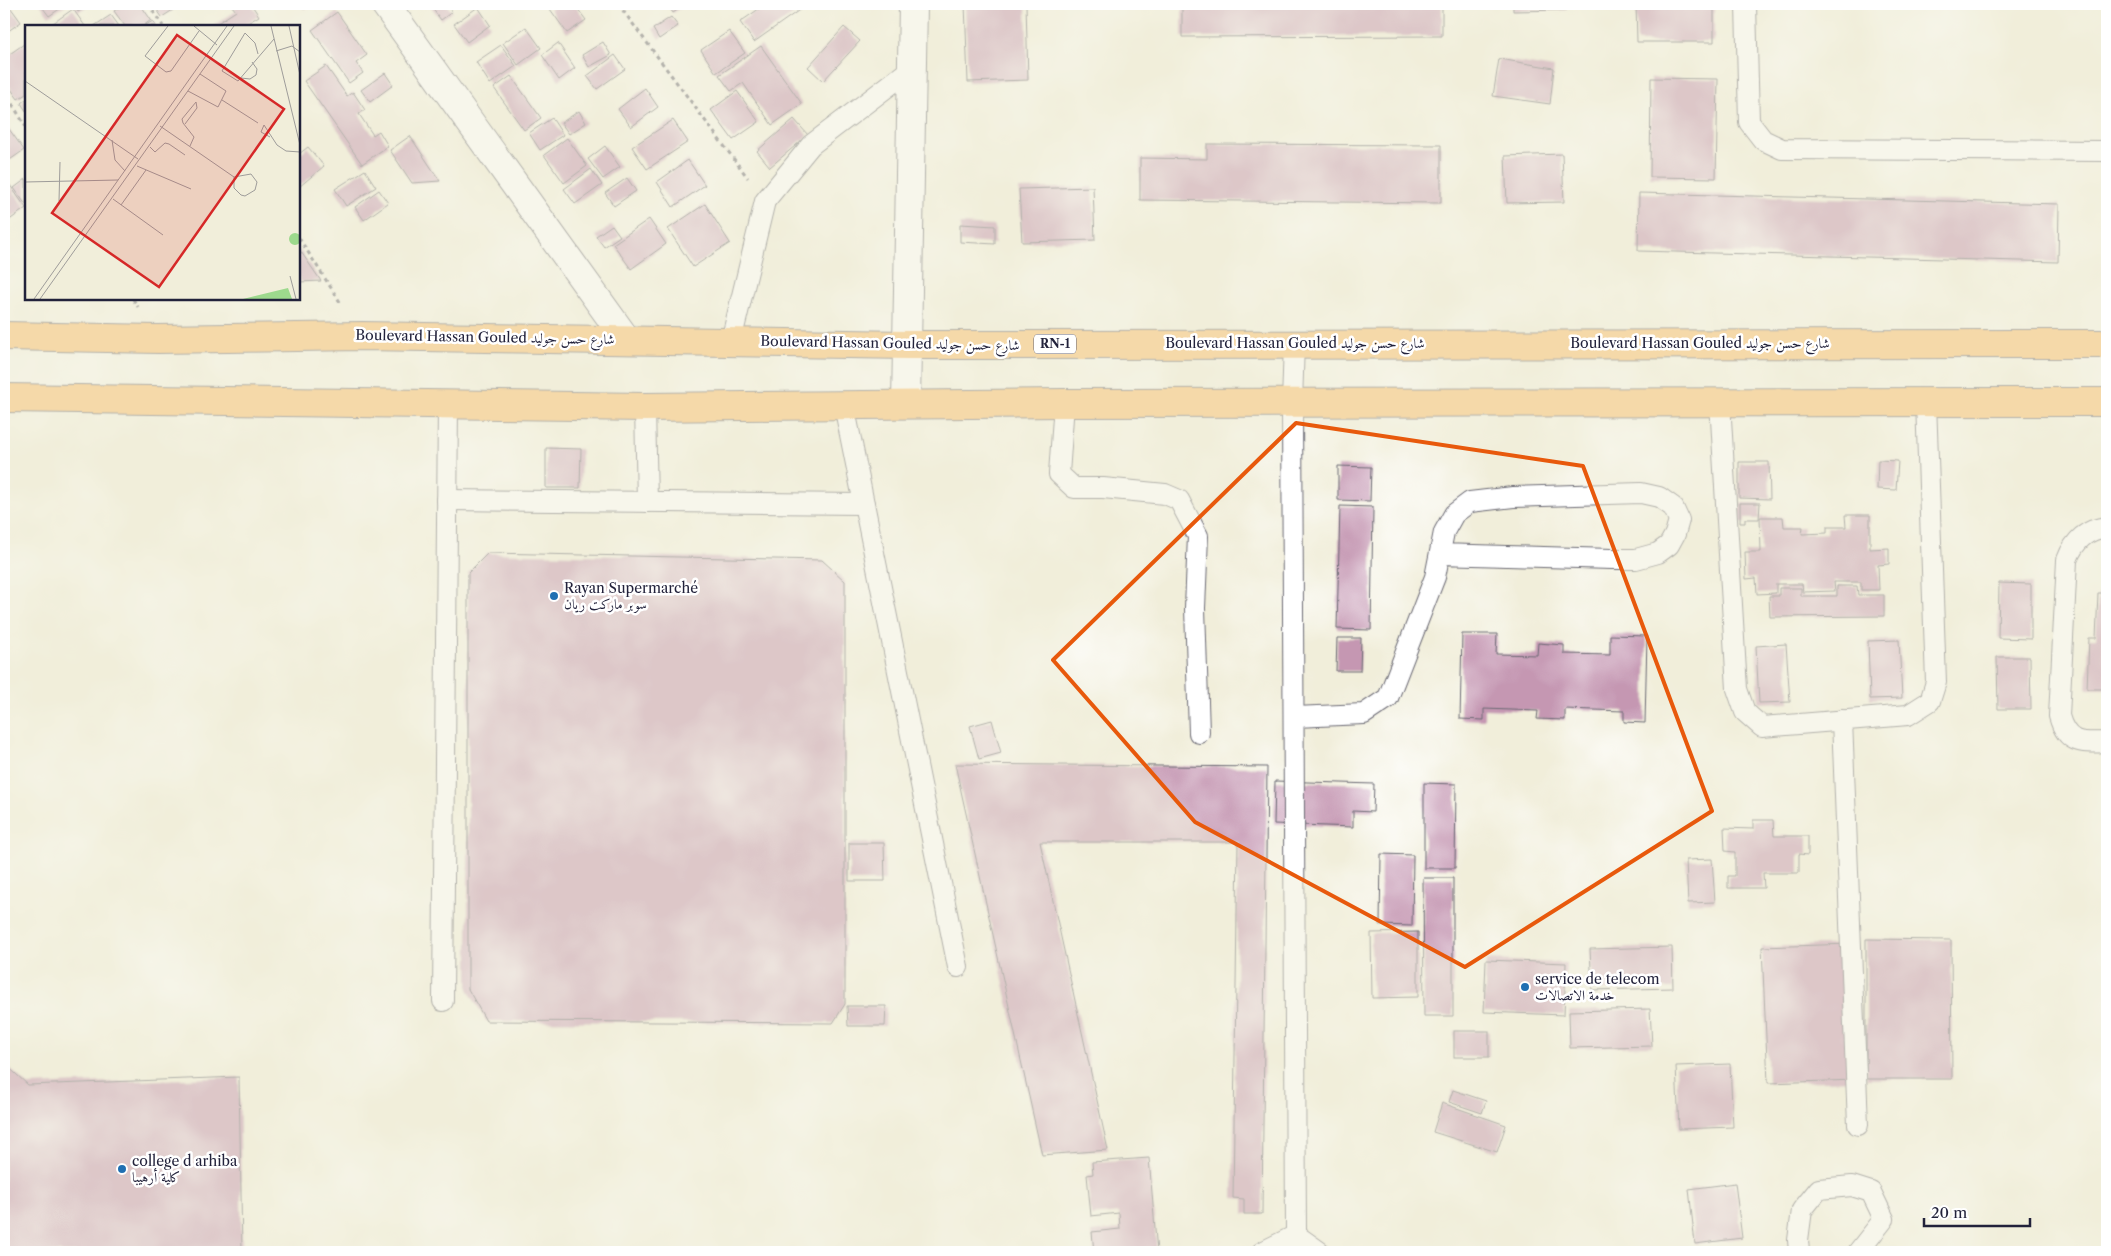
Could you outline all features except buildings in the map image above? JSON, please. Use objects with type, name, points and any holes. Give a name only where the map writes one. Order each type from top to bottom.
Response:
[{"type":"main road","name":"Boulevard Hassan Gouled شارع حسن جوليد","points":[[4,336],[158,339],[362,336],[731,340],[907,345],[1294,343],[2107,344]]},
{"type":"main road","points":[[4,398],[645,407],[906,404],[2107,402]]},
{"type":"street","points":[[385,4],[626,339]]},
{"type":"street","points":[[906,404],[914,4]]},
{"type":"lane","points":[[1746,4],[1749,122],[1763,140],[1782,149],[2107,151]]},
{"type":"lane","points":[[731,340],[765,201],[811,145],[912,68]]},
{"type":"lane","points":[[1294,343],[1292,404],[1296,1236]]},
{"type":"lane","points":[[1720,402],[1737,689],[1745,712],[1762,727],[1908,715],[1930,701],[1936,682],[1926,402]]},
{"type":"lane","points":[[443,1001],[448,404]]},
{"type":"lane","points":[[1064,404],[1059,474],[1074,488],[1103,488],[1165,494],[1179,500],[1198,536],[1195,608],[1199,733]]},
{"type":"lane","points":[[844,405],[958,967]]},
{"type":"lane","points":[[645,407],[647,502]]},
{"type":"lane","points":[[1295,717],[1364,714],[1388,698],[1434,576],[1444,532],[1454,514],[1470,502],[1513,497],[1641,493],[1659,497],[1673,507],[1679,520],[1669,545],[1658,553],[1636,558],[1528,558],[1440,554]]},
{"type":"lane","points":[[447,500],[864,504]]},
{"type":"lane","points":[[2107,527],[2091,530],[2079,539],[2067,560],[2059,716],[2064,730],[2075,740],[2082,743],[2107,742]]},
{"type":"lane","points":[[1842,720],[1858,1125]]},
{"type":"lane","points":[[1800,1252],[1798,1240],[1802,1210],[1819,1189],[1852,1186],[1871,1192],[1884,1219],[1858,1252]]},
{"type":"lane","points":[[1262,1252],[1296,1236]]},
{"type":"lane","points":[[1296,1236],[1320,1252]]},
{"type":"path","points":[[148,4],[161,25]]},
{"type":"path","points":[[618,4],[765,201]]},
{"type":"path","points":[[4,90],[25,125]]},
{"type":"path","points":[[300,240],[362,336]]},
{"type":"highlighted area","points":[[1296,423],[1583,466],[1712,811],[1465,967],[1195,822],[1053,660]]},
{"type":"place","name":"Rayan Supermarché سوبر ماركت ريان","points":[[554,596]]},
{"type":"place","name":"service de telecom خدمة الاتصالات","points":[[1525,987]]},
{"type":"place","name":"college d arhiba كلية أرهيبا","points":[[122,1169]]}]
